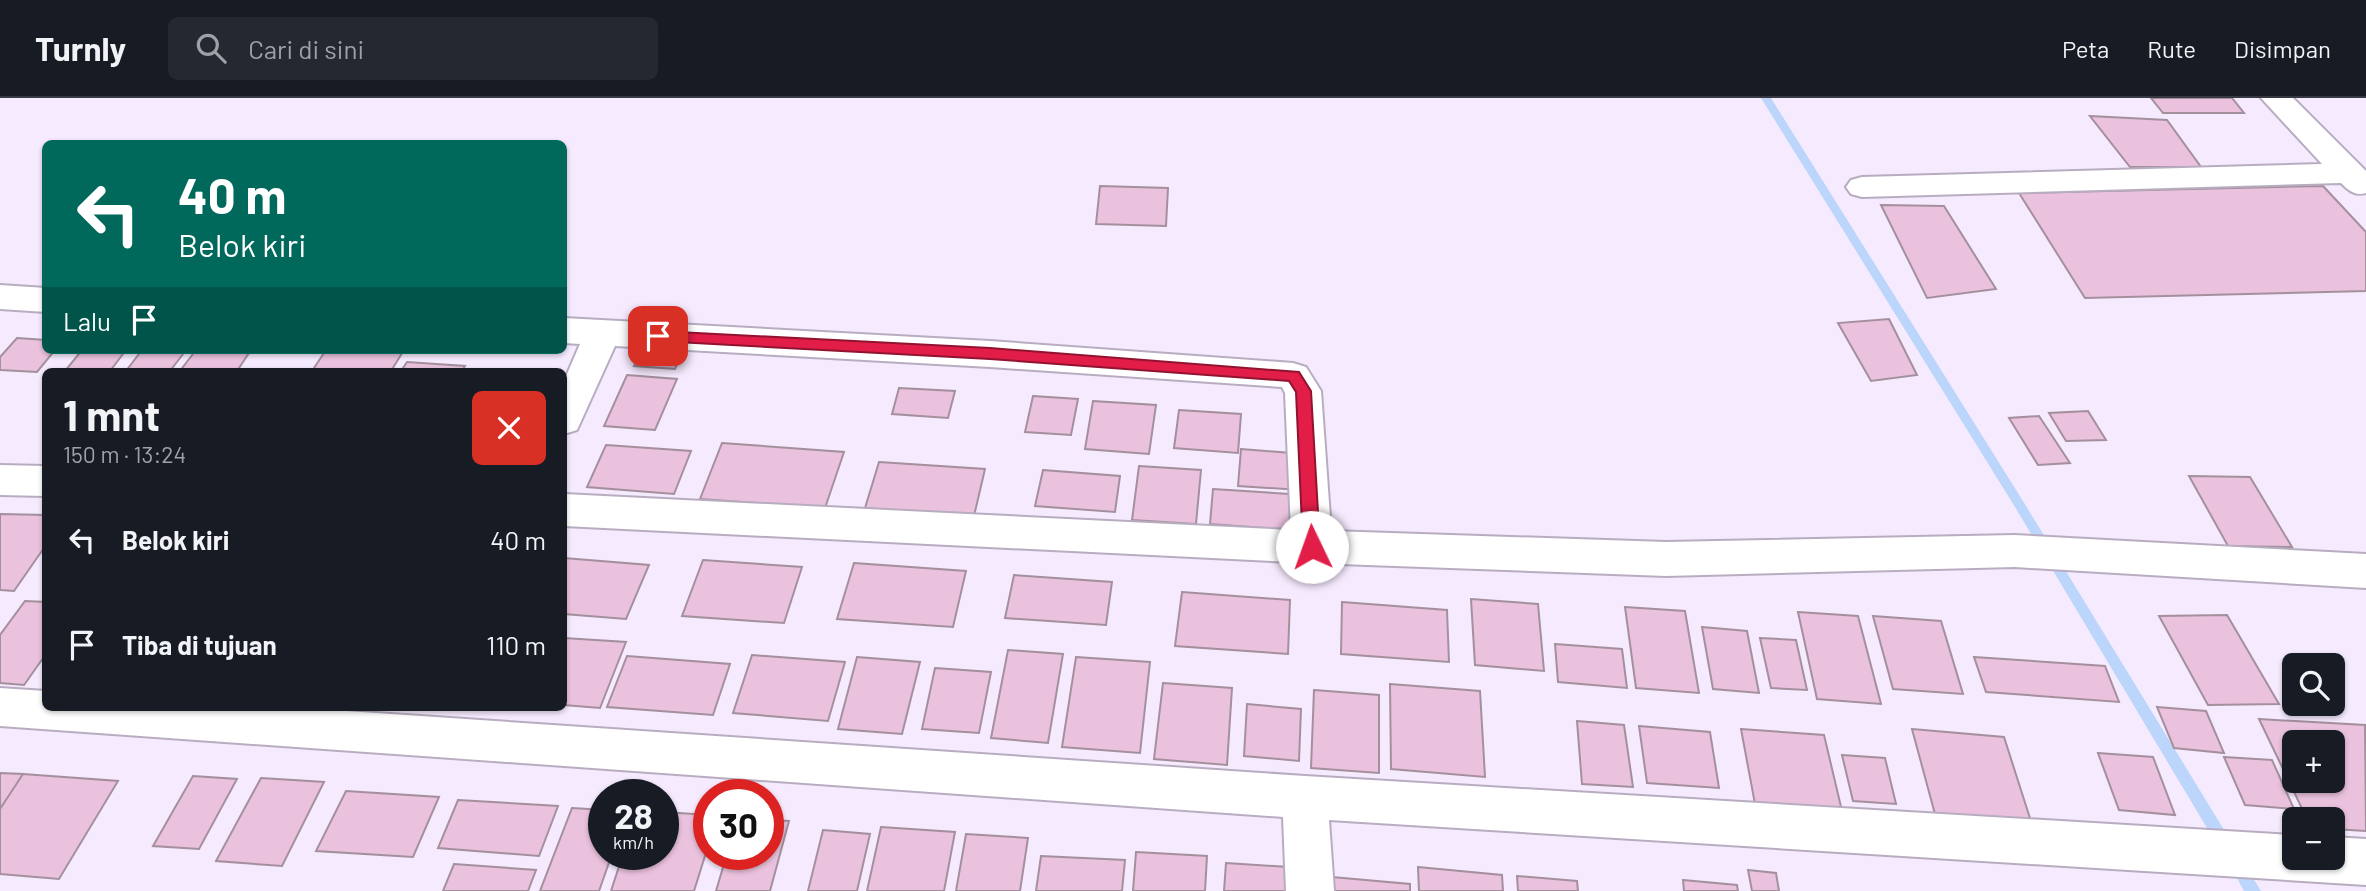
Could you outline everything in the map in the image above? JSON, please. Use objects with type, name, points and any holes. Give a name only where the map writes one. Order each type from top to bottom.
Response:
[{"type":"street","points":[[2276,98],[2358,181]]},
{"type":"street","points":[[1862,187],[2358,181]]},
{"type":"street","points":[[0,297],[42,300]]},
{"type":"street","points":[[567,331],[990,354],[1293,376],[1303,391],[1312,547]]},
{"type":"street","points":[[567,413],[603,333]]},
{"type":"street","points":[[0,480],[42,481]]},
{"type":"street","points":[[567,510],[1312,547],[1666,559],[2015,551],[2366,571]]},
{"type":"street","points":[[0,707],[42,710]]},
{"type":"street","points":[[58,711],[1305,797],[2366,862]]},
{"type":"street","points":[[1305,797],[1310,891]]},
{"type":"building","points":[[2151,98],[2232,98],[2244,113],[2163,113]]},
{"type":"building","points":[[2090,116],[2167,120],[2201,167],[2130,167]]},
{"type":"building","points":[[1100,186],[1168,188],[1166,226],[1096,224]]},
{"type":"building","points":[[2323,186],[2366,232],[2366,291],[2085,298],[2019,193]]},
{"type":"building","points":[[1881,205],[1944,206],[1996,289],[1927,298]]},
{"type":"building","points":[[1889,319],[1917,375],[1871,381],[1838,323]]},
{"type":"building","points":[[17,338],[42,340],[42,354],[52,354],[37,372],[0,370],[0,357]]},
{"type":"building","points":[[641,350],[682,353],[675,369],[634,366]]},
{"type":"building","points":[[79,354],[123,354],[112,368],[67,368]]},
{"type":"building","points":[[139,354],[183,354],[172,368],[128,368]]},
{"type":"building","points":[[193,354],[248,354],[239,368],[182,368]]},
{"type":"building","points":[[323,354],[402,354],[393,368],[314,368]]},
{"type":"building","points":[[407,362],[465,366],[464,368],[403,368]]},
{"type":"building","points":[[627,375],[677,379],[655,430],[604,426]]},
{"type":"building","points":[[899,388],[955,391],[948,418],[892,414]]},
{"type":"building","points":[[1033,396],[1078,399],[1071,435],[1025,432]]},
{"type":"building","points":[[1093,401],[1156,405],[1149,454],[1085,449]]},
{"type":"building","points":[[1179,410],[1241,414],[1238,453],[1174,448]]},
{"type":"building","points":[[2088,411],[2106,440],[2066,441],[2049,413]]},
{"type":"building","points":[[2039,416],[2070,463],[2038,465],[2009,418]]},
{"type":"building","points":[[722,443],[844,452],[825,508],[700,499]]},
{"type":"building","points":[[606,445],[691,451],[674,494],[587,487]]},
{"type":"building","points":[[1241,449],[1303,454],[1301,490],[1238,486]]},
{"type":"building","points":[[879,462],[985,469],[974,516],[865,508]]},
{"type":"building","points":[[1139,466],[1201,470],[1196,524],[1132,520]]},
{"type":"building","points":[[1043,470],[1120,476],[1115,512],[1035,506]]},
{"type":"building","points":[[2189,476],[2250,477],[2292,547],[2228,546]]},
{"type":"building","points":[[1213,489],[1305,495],[1304,531],[1210,524]]},
{"type":"building","points":[[0,514],[42,515],[42,551],[14,591],[0,590]]},
{"type":"building","points":[[567,558],[649,565],[626,619],[567,614]]},
{"type":"building","points":[[703,560],[802,567],[784,623],[682,616]]},
{"type":"building","points":[[854,563],[966,571],[953,627],[837,619]]},
{"type":"building","points":[[1014,575],[1112,582],[1106,625],[1005,618]]},
{"type":"building","points":[[1182,592],[1290,600],[1288,654],[1175,646]]},
{"type":"building","points":[[1471,599],[1538,604],[1544,671],[1475,665]]},
{"type":"building","points":[[25,601],[42,602],[42,660],[24,685],[0,683],[0,635]]},
{"type":"building","points":[[1342,602],[1447,610],[1449,662],[1341,654]]},
{"type":"building","points":[[1625,607],[1685,611],[1699,693],[1636,688]]},
{"type":"building","points":[[1798,612],[1858,616],[1881,704],[1817,699]]},
{"type":"building","points":[[2227,615],[2279,704],[2208,705],[2159,616]]},
{"type":"building","points":[[1873,616],[1941,621],[1963,694],[1893,689]]},
{"type":"building","points":[[1702,627],[1747,631],[1759,693],[1713,689]]},
{"type":"building","points":[[567,638],[626,642],[600,708],[567,705]]},
{"type":"building","points":[[1760,638],[1796,640],[1807,690],[1771,688]]},
{"type":"building","points":[[1555,644],[1622,649],[1627,688],[1558,682]]},
{"type":"building","points":[[1008,650],[1063,654],[1048,743],[991,738]]},
{"type":"building","points":[[752,655],[845,662],[828,721],[733,713]]},
{"type":"building","points":[[627,656],[730,664],[713,715],[607,707]]},
{"type":"building","points":[[857,657],[920,662],[902,734],[838,729]]},
{"type":"building","points":[[1076,657],[1150,662],[1140,753],[1062,747]]},
{"type":"building","points":[[1974,657],[2105,666],[2119,702],[1986,692]]},
{"type":"building","points":[[935,668],[991,672],[979,733],[922,729]]},
{"type":"building","points":[[1163,683],[1232,688],[1227,765],[1154,759]]},
{"type":"building","points":[[1390,684],[1480,691],[1485,777],[1391,769]]},
{"type":"building","points":[[1314,690],[1379,695],[1379,773],[1311,768]]},
{"type":"building","points":[[1247,704],[1301,709],[1299,761],[1244,756]]},
{"type":"building","points":[[2157,707],[2206,711],[2224,753],[2174,748]]},
{"type":"building","points":[[2259,719],[2365,725],[2366,831],[2345,830],[2345,807],[2301,807],[2295,793],[2345,793],[2345,730],[2282,730],[2282,767]]},
{"type":"building","points":[[1577,721],[1624,725],[1633,787],[1582,784]]},
{"type":"building","points":[[1639,726],[1710,732],[1719,788],[1647,783]]},
{"type":"building","points":[[1741,729],[1824,735],[1842,811],[1755,804]]},
{"type":"building","points":[[1912,729],[2004,737],[2036,837],[1939,829]]},
{"type":"building","points":[[2098,753],[2153,757],[2175,815],[2119,810]]},
{"type":"building","points":[[1842,755],[1885,758],[1896,804],[1853,801]]},
{"type":"building","points":[[2224,757],[2272,760],[2282,782],[2282,793],[2287,793],[2293,807],[2245,805]]},
{"type":"building","points":[[0,773],[23,774],[0,809]]},
{"type":"building","points":[[23,774],[118,781],[59,879],[0,874],[0,809]]},
{"type":"building","points":[[193,776],[237,779],[199,849],[153,846]]},
{"type":"building","points":[[261,778],[324,782],[282,866],[216,861]]},
{"type":"building","points":[[346,791],[439,797],[413,857],[316,851]]},
{"type":"building","points":[[458,800],[558,806],[539,856],[438,848]]},
{"type":"building","points":[[572,808],[588,809],[588,870],[606,870],[599,891],[540,891]]},
{"type":"building","points":[[679,813],[693,814],[693,870],[701,870],[694,891],[611,891],[618,870],[679,870]]},
{"type":"building","points":[[784,821],[789,821],[784,839]]},
{"type":"building","points":[[881,827],[955,832],[944,891],[867,891]]},
{"type":"building","points":[[823,830],[870,834],[857,891],[808,891]]},
{"type":"building","points":[[966,834],[1028,838],[1020,891],[956,891]]},
{"type":"building","points":[[1136,852],[1207,856],[1205,891],[1133,891]]},
{"type":"building","points":[[1041,856],[1125,860],[1122,891],[1036,891]]},
{"type":"building","points":[[1226,863],[1288,867],[1287,891],[1224,891]]},
{"type":"building","points":[[454,864],[536,870],[528,891],[443,891]]},
{"type":"building","points":[[1418,867],[1502,875],[1503,891],[1419,891]]},
{"type":"building","points":[[722,870],[776,870],[770,891],[716,891]]},
{"type":"building","points":[[1748,870],[1776,873],[1779,891],[1752,891]]},
{"type":"building","points":[[1517,876],[1577,881],[1578,891],[1518,891]]},
{"type":"building","points":[[1332,877],[1410,884],[1410,891],[1332,891]]},
{"type":"building","points":[[1683,880],[1737,885],[1738,891],[1684,891]]},
{"type":"waterway","points":[[1766,98],[2019,504],[2224,843]]},
{"type":"waterway","points":[[2237,865],[2253,891]]},
{"type":"route","points":[[658,336],[990,354],[1293,376],[1303,391],[1312,547]]}]
